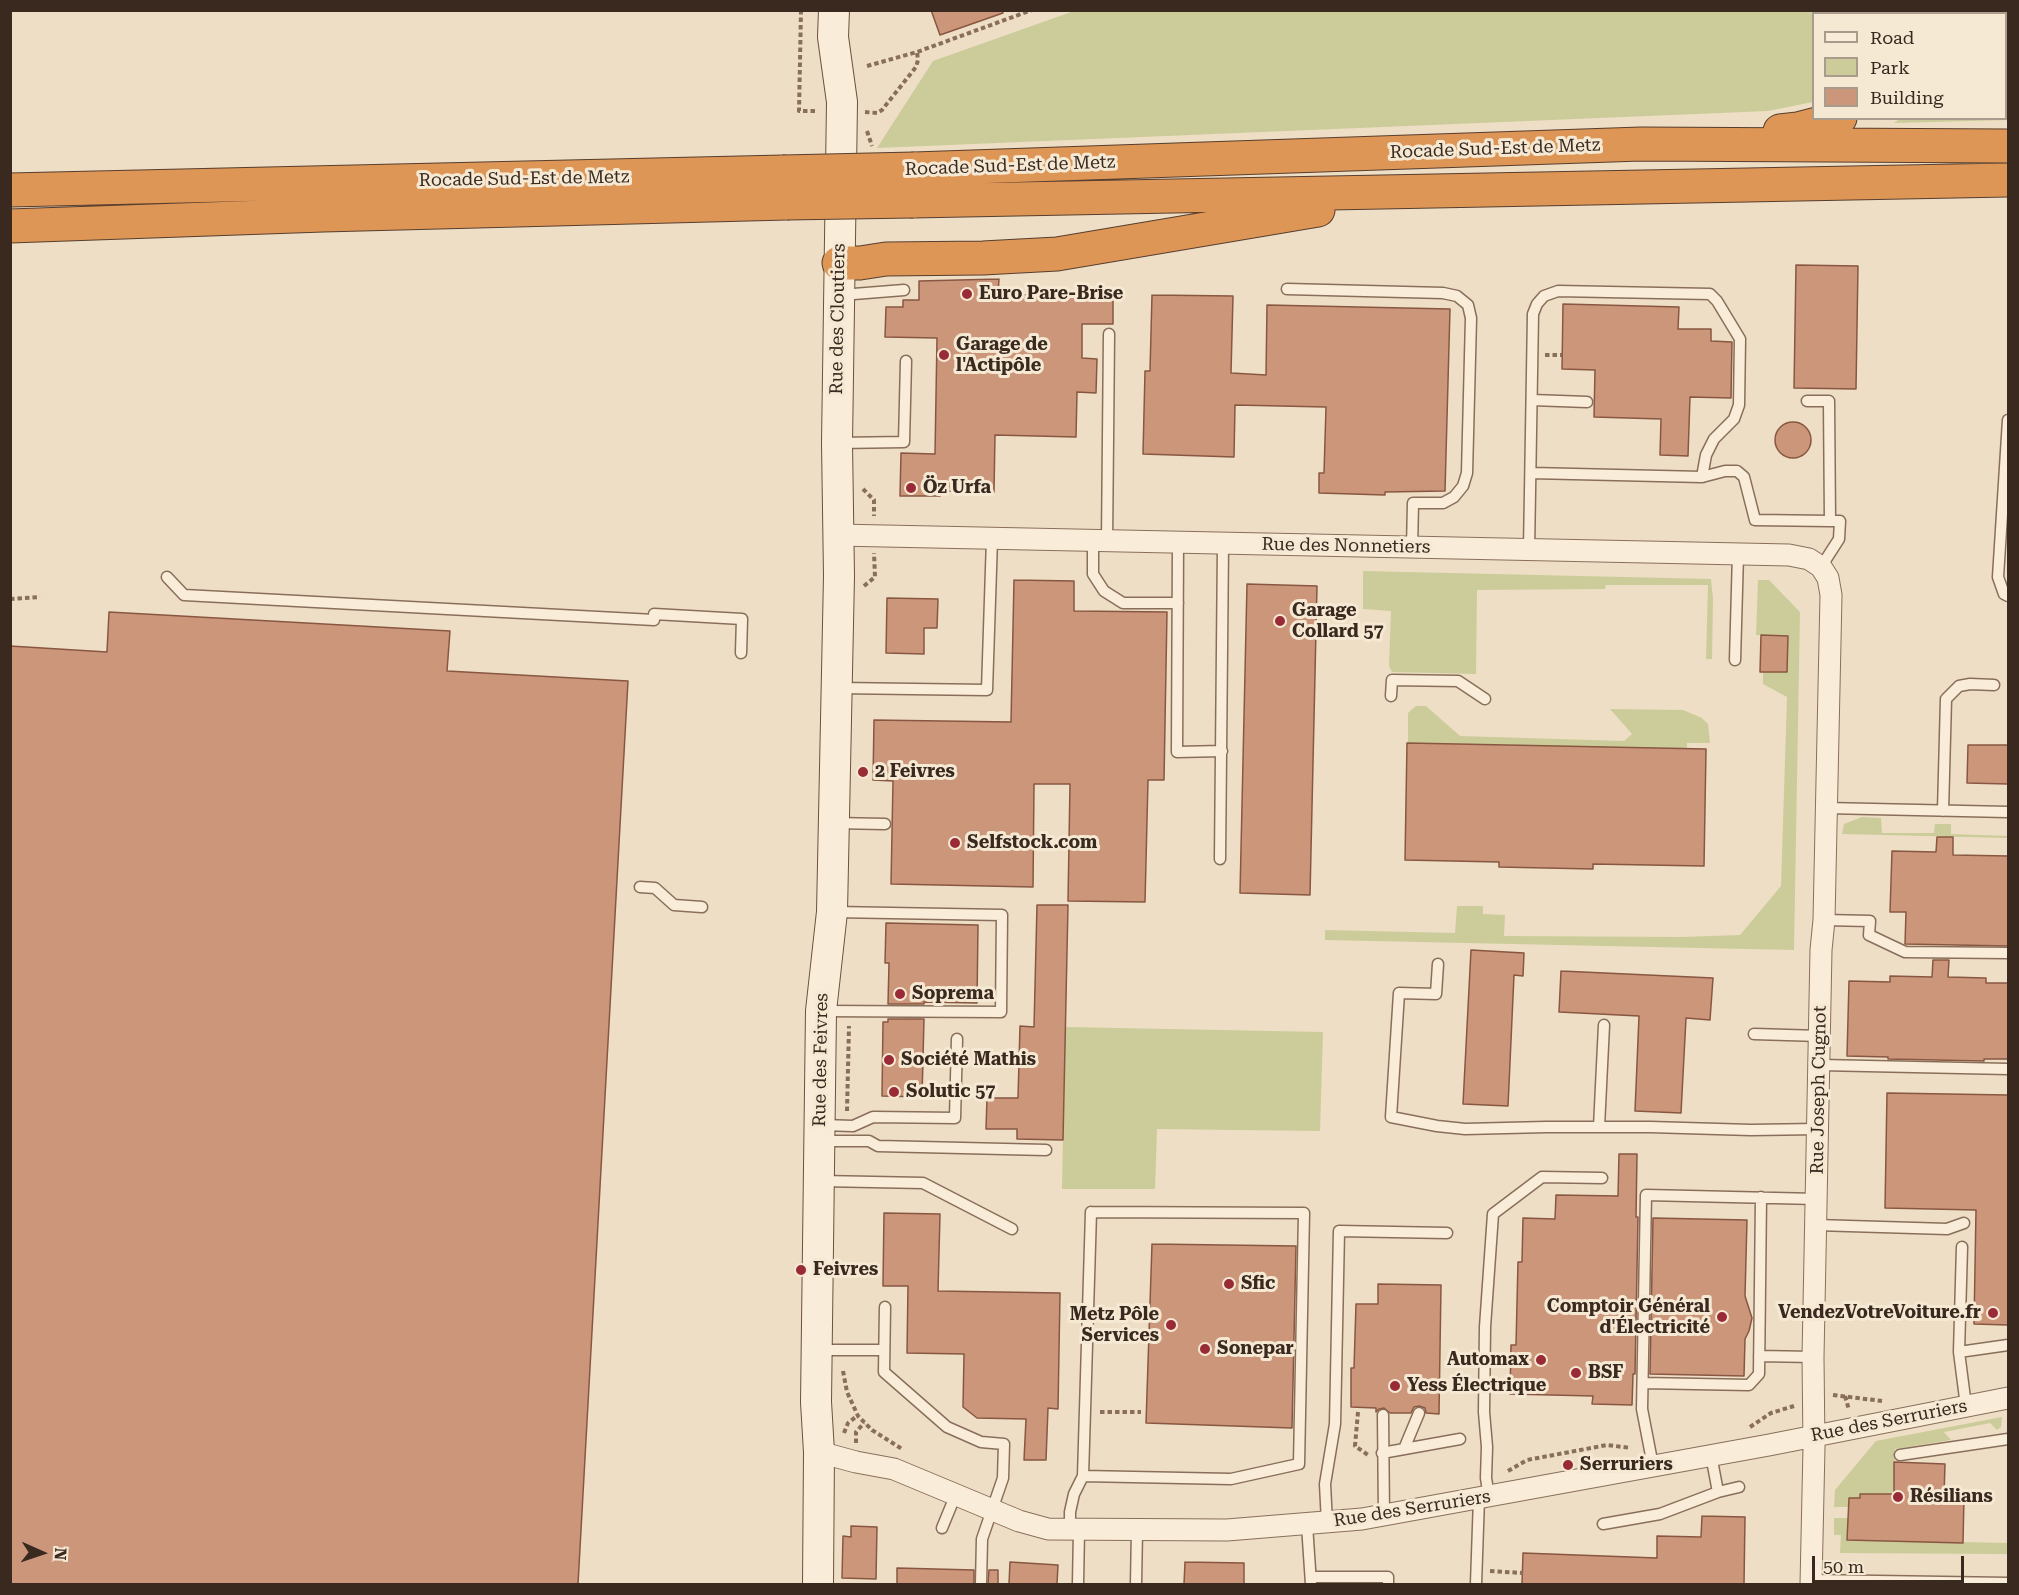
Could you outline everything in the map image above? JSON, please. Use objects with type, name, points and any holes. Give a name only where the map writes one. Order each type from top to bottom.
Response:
[{"type":"highway","points":[[1641,144],[1798,129],[1832,120]]},
{"type":"highway","name":"Rocade Sud-Est de Metz","points":[[914,185],[1641,144],[2008,146]]},
{"type":"highway","name":"Rocade Sud-Est de Metz","points":[[10,190],[785,188],[914,185],[1474,189],[2008,180]]},
{"type":"highway","name":"Rocade Sud-Est de Metz","points":[[10,226],[323,215],[785,188]]},
{"type":"highway","points":[[839,263],[886,259],[983,258],[1057,254],[1313,210],[1383,207],[1474,189]]},
{"type":"street","name":"Rue des Cloutiers","points":[[834,10],[833,37],[852,107],[839,263],[837,535]]},
{"type":"street","name":"Rue des Nonnetiers","points":[[837,535],[1789,555],[1809,559],[1821,567]]},
{"type":"street","name":"Rue des Feivres","points":[[818,1584],[819,1452],[816,1409],[821,1011],[832,912],[839,576],[837,535]]},
{"type":"street","name":"Rue Joseph Cugnot","points":[[1811,1582],[1821,950],[1824,920],[1831,595],[1828,578],[1821,567]]},
{"type":"street","name":"Rue des Serruriers","points":[[819,1452],[894,1469],[1032,1525],[1075,1530],[1227,1530],[1317,1524],[1383,1516],[1485,1491],[1652,1457],[1711,1455],[2008,1398]]},
{"type":"lane","name":"Rue des Cloutiers","points":[[848,55],[852,107]]},
{"type":"lane","points":[[1287,289],[1443,293],[1457,296],[1467,305],[1471,318],[1467,473],[1463,486],[1454,497],[1443,503],[1413,503],[1412,548]]},
{"type":"lane","points":[[838,296],[904,290]]},
{"type":"lane","points":[[1528,550],[1533,314],[1537,303],[1544,296],[1558,291],[1710,294],[1717,301],[1740,339],[1739,405],[1734,419],[1714,439],[1706,455],[1702,477]]},
{"type":"lane","points":[[1109,334],[1100,541],[1093,574],[1104,591],[1123,603],[1178,603]]},
{"type":"lane","points":[[837,443],[904,442],[906,361]]},
{"type":"lane","points":[[1532,400],[1587,402]]},
{"type":"lane","points":[[1807,401],[1829,401],[1830,521]]},
{"type":"lane","points":[[2008,420],[2005,529],[1998,577],[2004,594],[2008,596]]},
{"type":"lane","points":[[1531,473],[1702,477],[1725,471],[1737,471],[1743,477],[1755,520],[1840,521],[1839,539],[1821,567]]},
{"type":"lane","points":[[837,688],[987,690],[992,539]]},
{"type":"lane","points":[[1179,543],[1177,752],[1222,751]]},
{"type":"lane","points":[[1220,859],[1223,544]]},
{"type":"lane","points":[[1735,660],[1738,554]]},
{"type":"lane","points":[[167,577],[184,595],[654,617],[742,618],[741,653]]},
{"type":"lane","points":[[1391,696],[1392,680],[1447,680],[1458,681],[1485,699]]},
{"type":"lane","points":[[1943,811],[1946,699],[1959,686],[1994,685]]},
{"type":"lane","points":[[1826,808],[2008,812]]},
{"type":"lane","points":[[834,823],[885,824]]},
{"type":"lane","points":[[640,887],[655,888],[674,905],[702,907]]},
{"type":"lane","points":[[821,1011],[1001,1012],[1002,915],[832,912]]},
{"type":"lane","points":[[1824,920],[1870,921],[1869,935],[1905,952],[2008,953]]},
{"type":"lane","points":[[1438,964],[1436,994],[1399,993],[1391,1117],[1464,1129],[1599,1127],[1818,1129]]},
{"type":"lane","points":[[1599,1127],[1604,1025]]},
{"type":"lane","points":[[1754,1034],[1820,1036]]},
{"type":"lane","points":[[819,1133],[852,1126],[873,1117],[955,1118],[957,1039]]},
{"type":"lane","points":[[1820,1065],[2008,1069]]},
{"type":"lane","points":[[819,1133],[869,1141],[878,1146],[1046,1150]]},
{"type":"lane","points":[[1476,1584],[1485,1491],[1487,1447],[1484,1412],[1485,1327],[1493,1214],[1542,1177],[1602,1178]]},
{"type":"lane","points":[[819,1181],[923,1183],[1012,1229]]},
{"type":"lane","points":[[1652,1457],[1642,1409],[1646,1195],[1817,1199]]},
{"type":"lane","points":[[1643,1383],[1749,1385],[1759,1374],[1761,1197]]},
{"type":"lane","points":[[1077,1584],[1075,1530],[1070,1512],[1074,1494],[1083,1476],[1091,1212],[1304,1213],[1299,1464],[1231,1479],[1083,1476]]},
{"type":"lane","points":[[1816,1224],[1947,1229],[1964,1222]]},
{"type":"lane","points":[[1388,1584],[1388,1577],[1311,1581],[1317,1524],[1335,1424],[1339,1231],[1447,1233]]},
{"type":"lane","points":[[1962,1247],[1959,1352],[1966,1406]]},
{"type":"lane","points":[[885,1307],[884,1372],[947,1427],[981,1442],[1004,1444],[1003,1478],[982,1539],[981,1584]]},
{"type":"lane","points":[[1959,1352],[2008,1345]]},
{"type":"lane","points":[[817,1350],[884,1350]]},
{"type":"lane","points":[[1759,1356],[1813,1357]]},
{"type":"lane","points":[[1404,1449],[1419,1413]]},
{"type":"lane","points":[[1383,1415],[1383,1516]]},
{"type":"lane","points":[[1383,1456],[1404,1449],[1460,1439]]},
{"type":"lane","points":[[1900,1455],[2008,1439]]},
{"type":"lane","points":[[1711,1455],[1718,1492]]},
{"type":"lane","points":[[1603,1524],[1660,1514],[1718,1492],[1739,1487]]},
{"type":"lane","points":[[942,1528],[956,1494]]},
{"type":"lane","points":[[1136,1584],[1137,1530]]},
{"type":"lane","points":[[1811,1582],[2008,1583]]},
{"type":"path","points":[[867,66],[917,52],[1032,10]]},
{"type":"path","points":[[852,107],[877,113],[882,110],[916,68],[917,52]]},
{"type":"path","points":[[10,599],[40,597]]},
{"type":"path","points":[[1748,1428],[1771,1413],[1833,1395],[1889,1402]]},
{"type":"path","points":[[1085,1411],[1141,1412]]},
{"type":"path","points":[[1358,1412],[1355,1446],[1375,1460],[1383,1456]]},
{"type":"path","points":[[882,1437],[905,1451]]},
{"type":"path","points":[[1485,1491],[1503,1475],[1527,1460],[1607,1445],[1639,1449],[1652,1457]]},
{"type":"path","points":[[1477,1571],[1522,1573]]},
{"type":"green space","points":[[1074,10],[1984,11],[1812,12],[1812,102],[1768,111],[877,148],[933,61]]},
{"type":"green space","points":[[2008,41],[2008,120],[1894,123],[1898,120],[2007,120]]},
{"type":"green space","points":[[1363,571],[1711,579],[1712,659],[1706,659],[1708,585],[1606,585],[1605,589],[1477,590],[1476,674],[1392,672],[1389,666],[1391,611],[1363,609]]},
{"type":"green space","points":[[1758,580],[1769,580],[1800,612],[1794,950],[1325,940],[1325,930],[1455,933],[1457,906],[1483,906],[1483,914],[1505,915],[1504,936],[1740,935],[1781,886],[1787,697],[1763,684],[1763,672],[1787,636],[1756,635]]},
{"type":"green space","points":[[1416,706],[1426,706],[1460,736],[1624,741],[1632,734],[1610,709],[1683,710],[1702,718],[1708,724],[1710,743],[1687,743],[1687,749],[1408,743],[1408,713]]},
{"type":"green space","points":[[1862,817],[1881,818],[1882,833],[1934,833],[1935,824],[1951,824],[1951,834],[2008,836],[2008,838],[1842,834],[1844,824]]},
{"type":"green space","points":[[1065,1027],[1323,1032],[1320,1131],[1157,1129],[1155,1189],[1062,1189]]},
{"type":"green space","points":[[2002,1417],[2001,1427],[1997,1430],[1990,1423],[1944,1432],[1951,1440],[1895,1449],[1894,1494],[1860,1494],[1860,1498],[1849,1498],[1848,1507],[1834,1507],[1835,1490],[1876,1441]]},
{"type":"green space","points":[[1834,1518],[1859,1518],[1859,1540],[2008,1543],[2008,1554],[1840,1553],[1841,1535],[1834,1535]]},
{"type":"building","points":[[931,10],[1002,10],[1003,13],[940,35]]},
{"type":"building","points":[[1796,265],[1858,266],[1856,389],[1794,388]]},
{"type":"building","points":[[999,279],[998,294],[1113,297],[1113,324],[1082,324],[1082,358],[1097,359],[1096,393],[1077,392],[1076,437],[995,435],[994,492],[940,491],[940,496],[900,496],[901,453],[935,454],[937,338],[885,337],[886,307],[903,307],[903,300],[919,300],[919,281]]},
{"type":"building","points":[[1152,295],[1233,296],[1231,373],[1266,375],[1267,305],[1450,309],[1445,491],[1385,492],[1385,495],[1319,493],[1319,473],[1324,473],[1326,407],[1235,405],[1234,457],[1143,454],[1145,371],[1150,371]]},
{"type":"building","points":[[1563,304],[1679,307],[1678,329],[1711,329],[1711,341],[1732,342],[1731,398],[1690,397],[1688,456],[1660,455],[1661,419],[1594,417],[1595,370],[1562,369]]},
{"type":"building","points":[[1793,422],[1806,427],[1811,440],[1806,453],[1793,458],[1780,453],[1775,440],[1780,427]]},
{"type":"building","points":[[1014,580],[1074,581],[1074,611],[1167,612],[1164,780],[1148,780],[1145,902],[1068,901],[1070,784],[1034,784],[1033,887],[891,884],[893,781],[873,780],[874,720],[1011,722]]},
{"type":"building","points":[[1247,584],[1317,586],[1310,895],[1240,893]]},
{"type":"building","points":[[887,598],[938,599],[937,628],[924,628],[924,654],[886,653]]},
{"type":"building","points":[[109,612],[450,631],[447,671],[628,681],[578,1584],[10,1584],[10,646],[107,652]]},
{"type":"building","points":[[1761,635],[1788,636],[1787,672],[1760,672]]},
{"type":"building","points":[[1407,743],[1706,749],[1704,866],[1593,864],[1593,869],[1499,867],[1499,862],[1405,860]]},
{"type":"building","points":[[1968,745],[2008,745],[2008,784],[1967,783]]},
{"type":"building","points":[[1937,837],[1953,837],[1953,855],[2008,856],[2008,946],[1905,944],[1906,912],[1890,912],[1892,851],[1936,852]]},
{"type":"building","points":[[1037,905],[1068,905],[1063,1140],[1017,1139],[1017,1129],[986,1129],[987,1098],[1018,1098],[1020,1026],[1034,1027]]},
{"type":"building","points":[[886,923],[978,925],[977,1003],[888,1004],[889,963],[885,963]]},
{"type":"building","points":[[1471,950],[1524,953],[1523,976],[1514,975],[1508,1106],[1463,1104]]},
{"type":"building","points":[[1933,960],[1949,960],[1948,977],[1986,978],[1986,983],[2008,983],[2008,1059],[1984,1059],[1984,1061],[1847,1056],[1849,981],[1890,982],[1890,976],[1932,977]]},
{"type":"building","points":[[1561,971],[1713,978],[1710,1020],[1686,1018],[1681,1113],[1635,1111],[1639,1016],[1559,1012]]},
{"type":"building","points":[[888,1019],[924,1019],[922,1097],[882,1096],[883,1022],[888,1022]]},
{"type":"building","points":[[1887,1093],[2008,1095],[2008,1325],[1974,1324],[1976,1210],[1885,1208]]},
{"type":"building","points":[[1619,1154],[1637,1154],[1635,1374],[1633,1374],[1632,1405],[1592,1404],[1593,1396],[1510,1394],[1511,1345],[1516,1345],[1518,1262],[1522,1262],[1523,1218],[1555,1219],[1556,1195],[1618,1196]]},
{"type":"building","points":[[884,1213],[940,1214],[938,1291],[1060,1293],[1058,1409],[1048,1408],[1046,1460],[1024,1460],[1026,1419],[977,1418],[963,1407],[964,1354],[907,1353],[908,1286],[883,1286]]},
{"type":"building","points":[[1653,1218],[1747,1220],[1745,1296],[1752,1318],[1745,1339],[1744,1376],[1650,1374]]},
{"type":"building","points":[[1152,1244],[1296,1246],[1292,1428],[1146,1423]]},
{"type":"building","points":[[1378,1284],[1441,1285],[1439,1414],[1426,1413],[1425,1408],[1419,1406],[1414,1407],[1411,1413],[1390,1413],[1384,1408],[1376,1412],[1376,1408],[1351,1407],[1351,1368],[1354,1368],[1356,1304],[1378,1304]]},
{"type":"building","points":[[1894,1462],[1945,1464],[1944,1495],[1964,1496],[1963,1543],[1847,1540],[1849,1498],[1860,1498],[1860,1494],[1894,1494]]},
{"type":"building","points":[[1702,1516],[1745,1517],[1744,1584],[1522,1584],[1523,1553],[1657,1558],[1657,1536],[1701,1537]]},
{"type":"building","points":[[851,1526],[877,1527],[876,1579],[842,1578],[843,1536],[851,1537]]},
{"type":"building","points":[[1010,1562],[1058,1565],[1057,1584],[1009,1584]]},
{"type":"building","points":[[1185,1562],[1244,1563],[1244,1584],[1184,1584]]},
{"type":"building","points":[[897,1568],[974,1570],[974,1584],[897,1584]]},
{"type":"building","points":[[989,1570],[998,1570],[998,1584],[988,1584]]},
{"type":"place","name":"Euro Pare-Brise","points":[[967,294]]},
{"type":"place","name":"Garage de l'Actipôle","points":[[944,355]]},
{"type":"place","name":"Öz Urfa","points":[[911,488]]},
{"type":"place","name":"Garage Collard 57","points":[[1280,621]]},
{"type":"place","name":"2 Feivres","points":[[863,772]]},
{"type":"place","name":"Selfstock.com","points":[[955,843]]},
{"type":"place","name":"Soprema","points":[[900,994]]},
{"type":"place","name":"Société Mathis","points":[[889,1060]]},
{"type":"place","name":"Solutic 57","points":[[894,1092]]},
{"type":"place","name":"Feivres","points":[[801,1270]]},
{"type":"place","name":"Sfic","points":[[1229,1284]]},
{"type":"place","name":"VendezVotreVoiture.fr","points":[[1993,1313]]},
{"type":"place","name":"Comptoir Général d'Électricité","points":[[1722,1317]]},
{"type":"place","name":"Metz Pôle Services","points":[[1171,1325]]},
{"type":"place","name":"Sonepar","points":[[1205,1349]]},
{"type":"place","name":"Automax","points":[[1541,1360]]},
{"type":"place","name":"BSF","points":[[1576,1373]]},
{"type":"place","name":"Yess Électrique","points":[[1395,1386]]},
{"type":"place","name":"Serruriers","points":[[1568,1465]]},
{"type":"place","name":"Résilians","points":[[1898,1497]]}]
